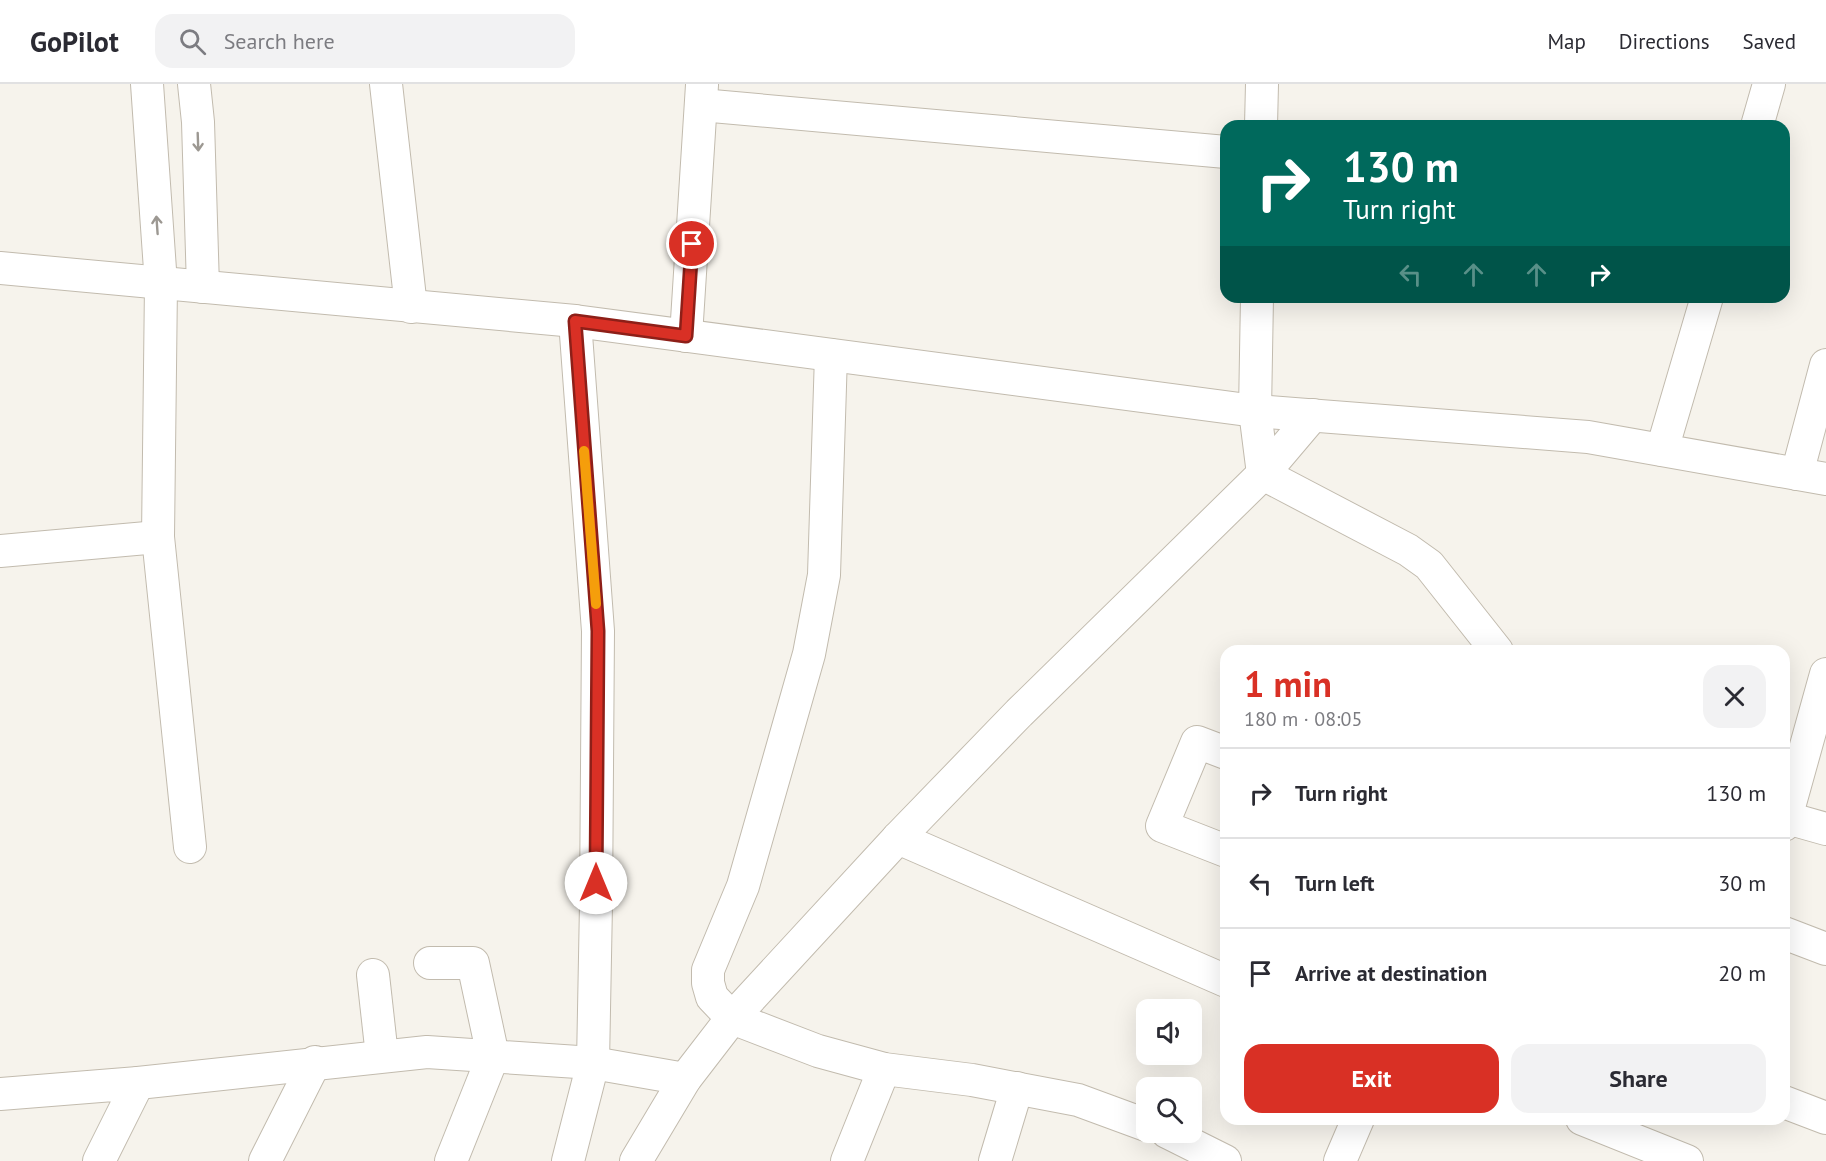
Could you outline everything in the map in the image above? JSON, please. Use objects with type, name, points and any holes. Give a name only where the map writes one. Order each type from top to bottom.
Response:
[{"type":"street","points":[[147,84],[161,284],[158,537],[190,847]]},
{"type":"street","points":[[194,84],[198,122],[203,287]]},
{"type":"street","points":[[386,84],[411,307]]},
{"type":"street","points":[[1261,120],[1262,84]]},
{"type":"street","points":[[1759,120],[1769,84]]},
{"type":"street","points":[[686,336],[701,94],[1220,151]]},
{"type":"street","points":[[0,267],[161,284],[575,321],[1255,411],[1587,437],[1811,476],[1826,365]]},
{"type":"street","points":[[1257,303],[1255,411],[1263,474]]},
{"type":"street","points":[[1662,450],[1705,303]]},
{"type":"street","points":[[568,1161],[592,1063],[598,631],[575,321]]},
{"type":"street","points":[[831,355],[824,575],[809,654],[743,886],[708,970],[708,983],[712,998],[732,1018],[818,1051],[884,1069],[972,1080],[1078,1100],[1136,1121]]},
{"type":"street","points":[[636,1161],[685,1079],[732,1018],[898,838],[1019,713],[1263,474],[1313,416]]},
{"type":"street","points":[[1263,474],[1408,550],[1429,565],[1492,645]]},
{"type":"street","points":[[0,550],[158,537]]},
{"type":"street","points":[[1790,803],[1826,674]]},
{"type":"street","points":[[1220,751],[1197,741],[1162,826],[1220,848]]},
{"type":"street","points":[[1790,822],[1826,830]]},
{"type":"street","points":[[898,838],[1220,978]]},
{"type":"street","points":[[1790,935],[1826,950]]},
{"type":"street","points":[[430,963],[473,963],[493,1056],[451,1161]]},
{"type":"street","points":[[373,975],[382,1056]]},
{"type":"street","points":[[0,1094],[138,1083],[315,1062],[427,1052],[592,1063],[685,1079]]},
{"type":"street","points":[[266,1161],[315,1062]]},
{"type":"street","points":[[847,1161],[884,1069]]},
{"type":"street","points":[[99,1161],[138,1083]]},
{"type":"street","points":[[995,1161],[1017,1088]]},
{"type":"street","points":[[1790,1104],[1826,1118]]},
{"type":"street","points":[[1340,1161],[1355,1125]]},
{"type":"street","points":[[1599,1125],[1641,1140],[1687,1161]]},
{"type":"street","points":[[1172,1144],[1225,1161]]},
{"type":"slow traffic","points":[[584,451],[596,604]]},
{"type":"route","points":[[596,883],[598,631],[575,321],[686,336],[692,244]]}]
